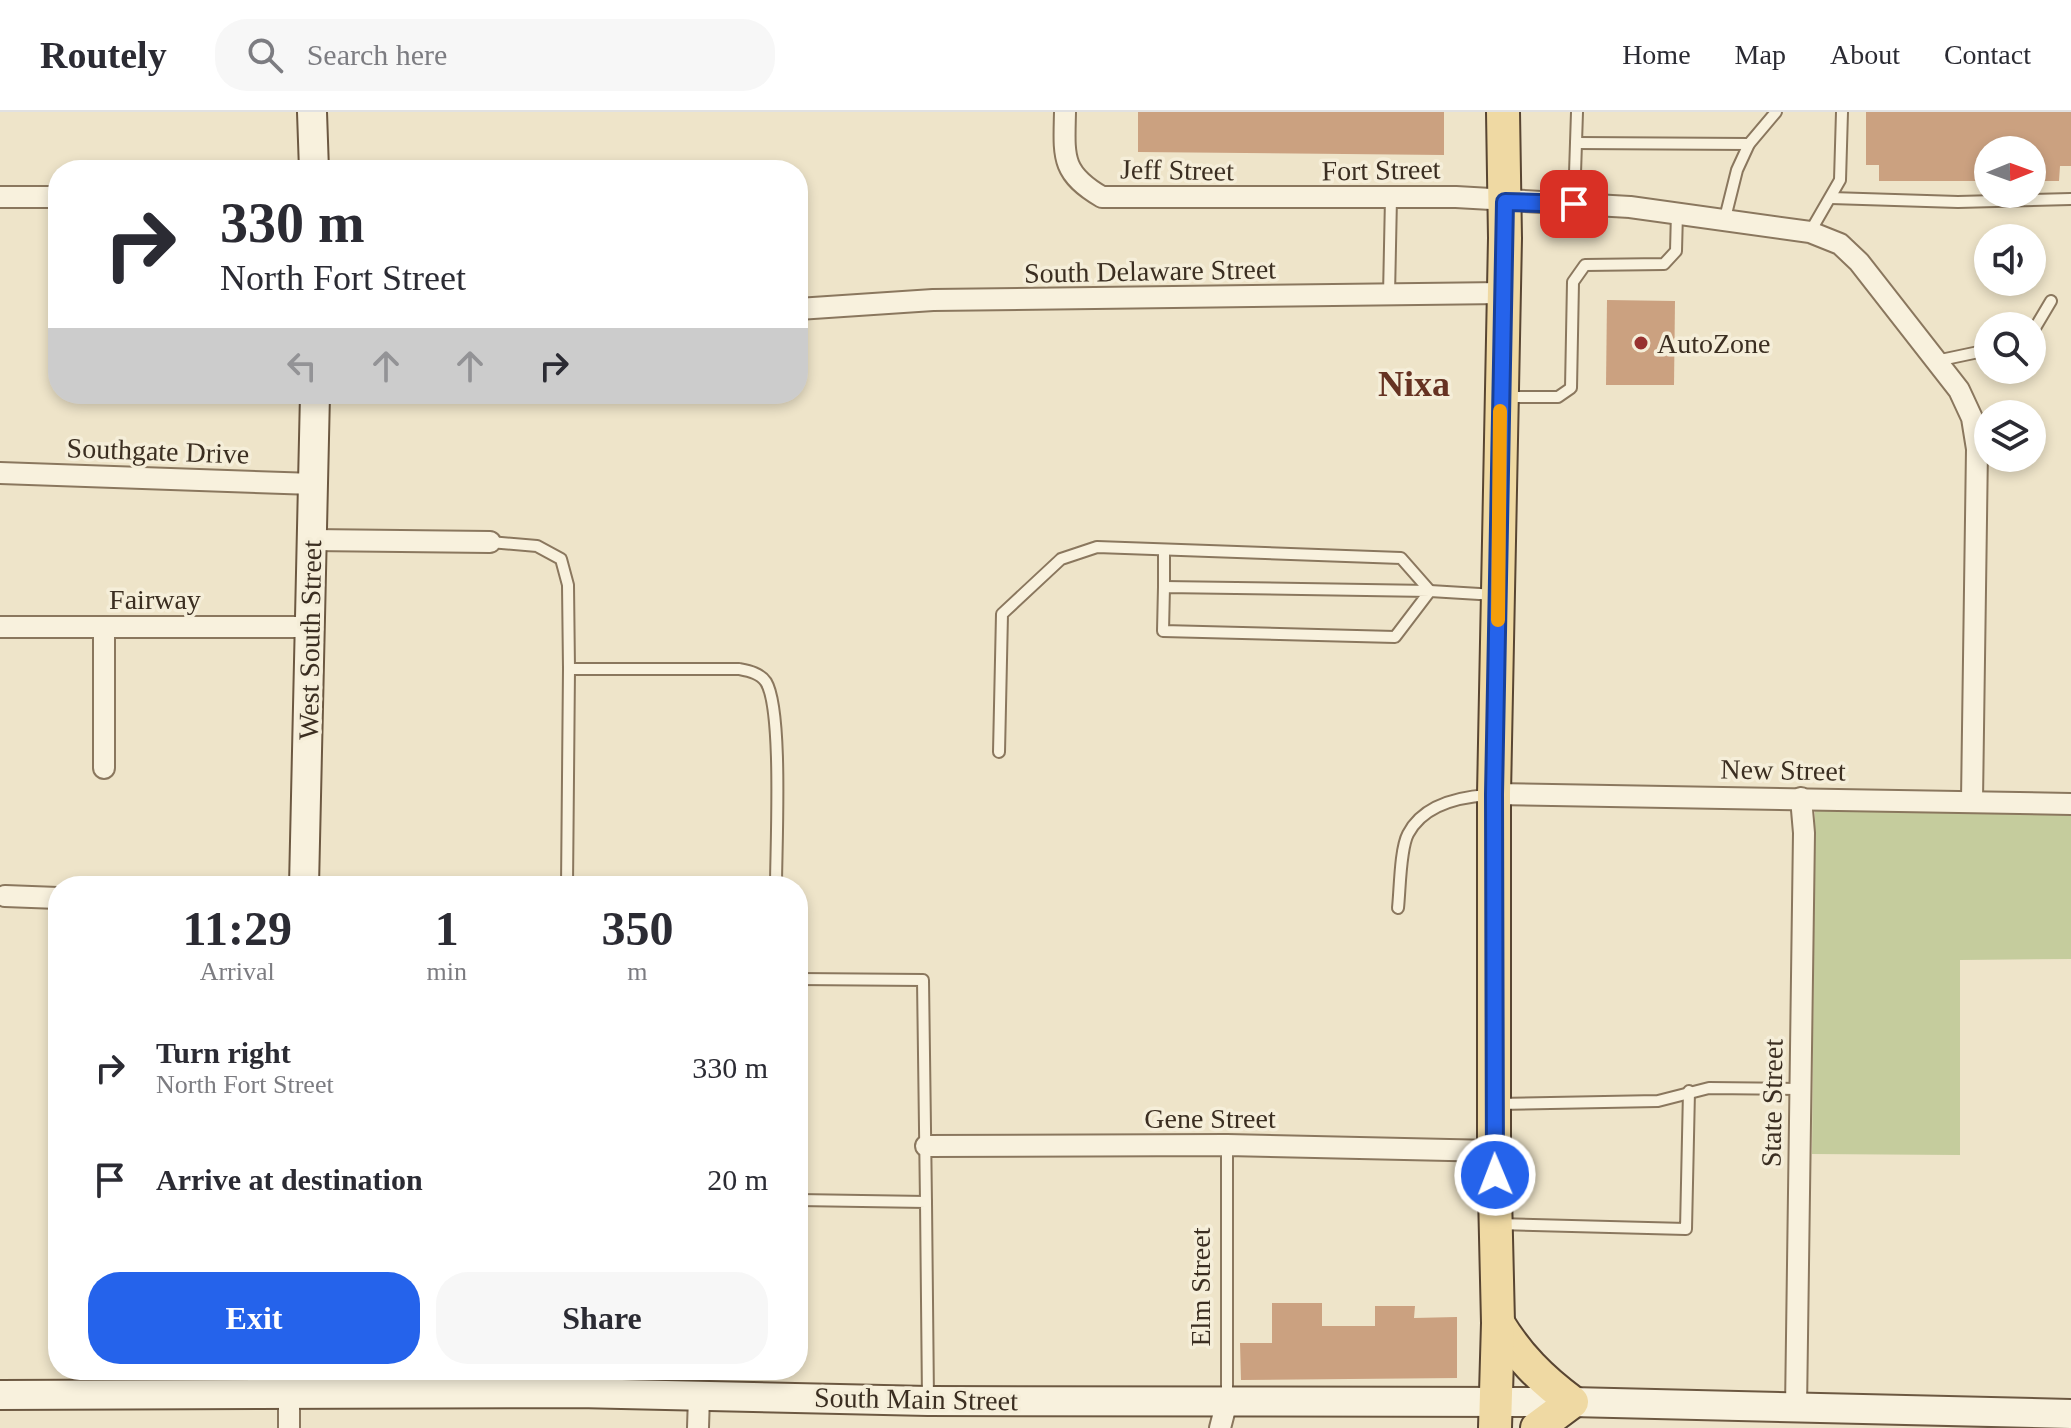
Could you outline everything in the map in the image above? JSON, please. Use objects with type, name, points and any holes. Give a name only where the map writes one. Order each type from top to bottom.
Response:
[{"type":"main road","points":[[1496,1416],[1494,794],[1505,202],[1503,112]]},
{"type":"main road","points":[[1498,1323],[1513,1348],[1538,1376],[1572,1402],[1537,1428]]},
{"type":"street","points":[[312,112],[314,160]]},
{"type":"street","name":"Jeff Street","points":[[1065,112],[1064,143],[1069,168],[1079,184],[1102,197],[1257,199]]},
{"type":"street","points":[[0,197],[48,197]]},
{"type":"street","name":"Fort Street","points":[[1257,199],[1456,197],[1574,204],[1677,212],[1810,232],[1834,240],[1859,262],[1936,361]]},
{"type":"street","name":"South Delaware Street","points":[[808,308],[933,300],[1503,293]]},
{"type":"street","points":[[1936,361],[1966,404],[1975,434],[1972,800]]},
{"type":"street","name":"West South Street","points":[[304,876],[315,404]]},
{"type":"street","name":"Southgate Drive","points":[[0,473],[314,484]]},
{"type":"street","points":[[312,540],[490,542]]},
{"type":"street","name":"Fairway","points":[[0,627],[311,627]]},
{"type":"street","points":[[104,627],[104,768]]},
{"type":"street","name":"New Street","points":[[1494,794],[2071,804]]},
{"type":"street","name":"State Street","points":[[1796,1409],[1801,798]]},
{"type":"street","points":[[5,896],[48,898]]},
{"type":"street","name":"Gene Street","points":[[926,1146],[1227,1145],[1494,1151]]},
{"type":"street","points":[[289,1382],[289,1428]]},
{"type":"street","name":"South Main Street","points":[[0,1395],[289,1382],[578,1382],[699,1396],[928,1401],[1224,1415],[1496,1416],[1572,1402],[2071,1414]]},
{"type":"street","points":[[698,1428],[699,1396]]},
{"type":"lane","points":[[1574,204],[1577,112]]},
{"type":"lane","points":[[1725,218],[1737,170],[1749,144],[1776,112]]},
{"type":"lane","points":[[1810,232],[1840,180],[1842,112]]},
{"type":"lane","points":[[1576,143],[1749,144]]},
{"type":"lane","points":[[1389,295],[1391,198]]},
{"type":"lane","points":[[1831,198],[1958,202],[2071,199]]},
{"type":"lane","points":[[1500,397],[1558,397],[1571,388],[1573,282],[1585,265],[1664,264],[1676,251],[1677,212]]},
{"type":"lane","points":[[2044,312],[2051,301]]},
{"type":"lane","points":[[1936,361],[1974,353]]},
{"type":"lane","points":[[490,542],[537,546],[561,559],[568,585],[567,876]]},
{"type":"lane","points":[[999,752],[1002,614],[1061,559],[1097,547],[1401,558],[1430,591]]},
{"type":"lane","points":[[1164,550],[1163,631],[1395,637],[1430,591]]},
{"type":"lane","points":[[1164,587],[1498,595]]},
{"type":"lane","points":[[569,669],[739,669],[754,672],[765,681],[775,713],[776,876]]},
{"type":"lane","points":[[1398,908],[1407,835],[1442,804],[1463,796],[1494,794]]},
{"type":"lane","points":[[808,979],[923,980],[928,1401]]},
{"type":"lane","points":[[1494,1104],[1658,1101],[1709,1088],[1800,1089]]},
{"type":"lane","points":[[1496,1224],[1686,1229],[1689,1091]]},
{"type":"lane","name":"Elm Street","points":[[1224,1415],[1227,1145]]},
{"type":"lane","points":[[808,1200],[926,1202]]},
{"type":"green space","points":[[1815,804],[2071,812],[2071,959],[1960,960],[1960,1155],[1812,1154]]},
{"type":"building","points":[[1138,112],[1444,112],[1444,155],[1138,152]]},
{"type":"building","points":[[1866,112],[2071,112],[2071,166],[2060,166],[2059,181],[2046,181],[2046,136],[1974,136],[1974,181],[1879,181],[1879,165],[1866,165]]},
{"type":"building","name":"AutoZone","points":[[1607,300],[1675,301],[1674,385],[1606,385]]},
{"type":"building","points":[[1272,1303],[1322,1303],[1322,1326],[1375,1326],[1375,1306],[1415,1306],[1414,1318],[1457,1317],[1457,1378],[1241,1380],[1240,1343],[1272,1343]]},
{"type":"slow traffic","points":[[1498,620],[1500,411]]},
{"type":"place","name":"AutoZone","points":[[1641,343]]},
{"type":"district","name":"Nixa","points":[[1414,384]]},
{"type":"route","points":[[1495,1175],[1494,794],[1505,202],[1574,204]]}]
